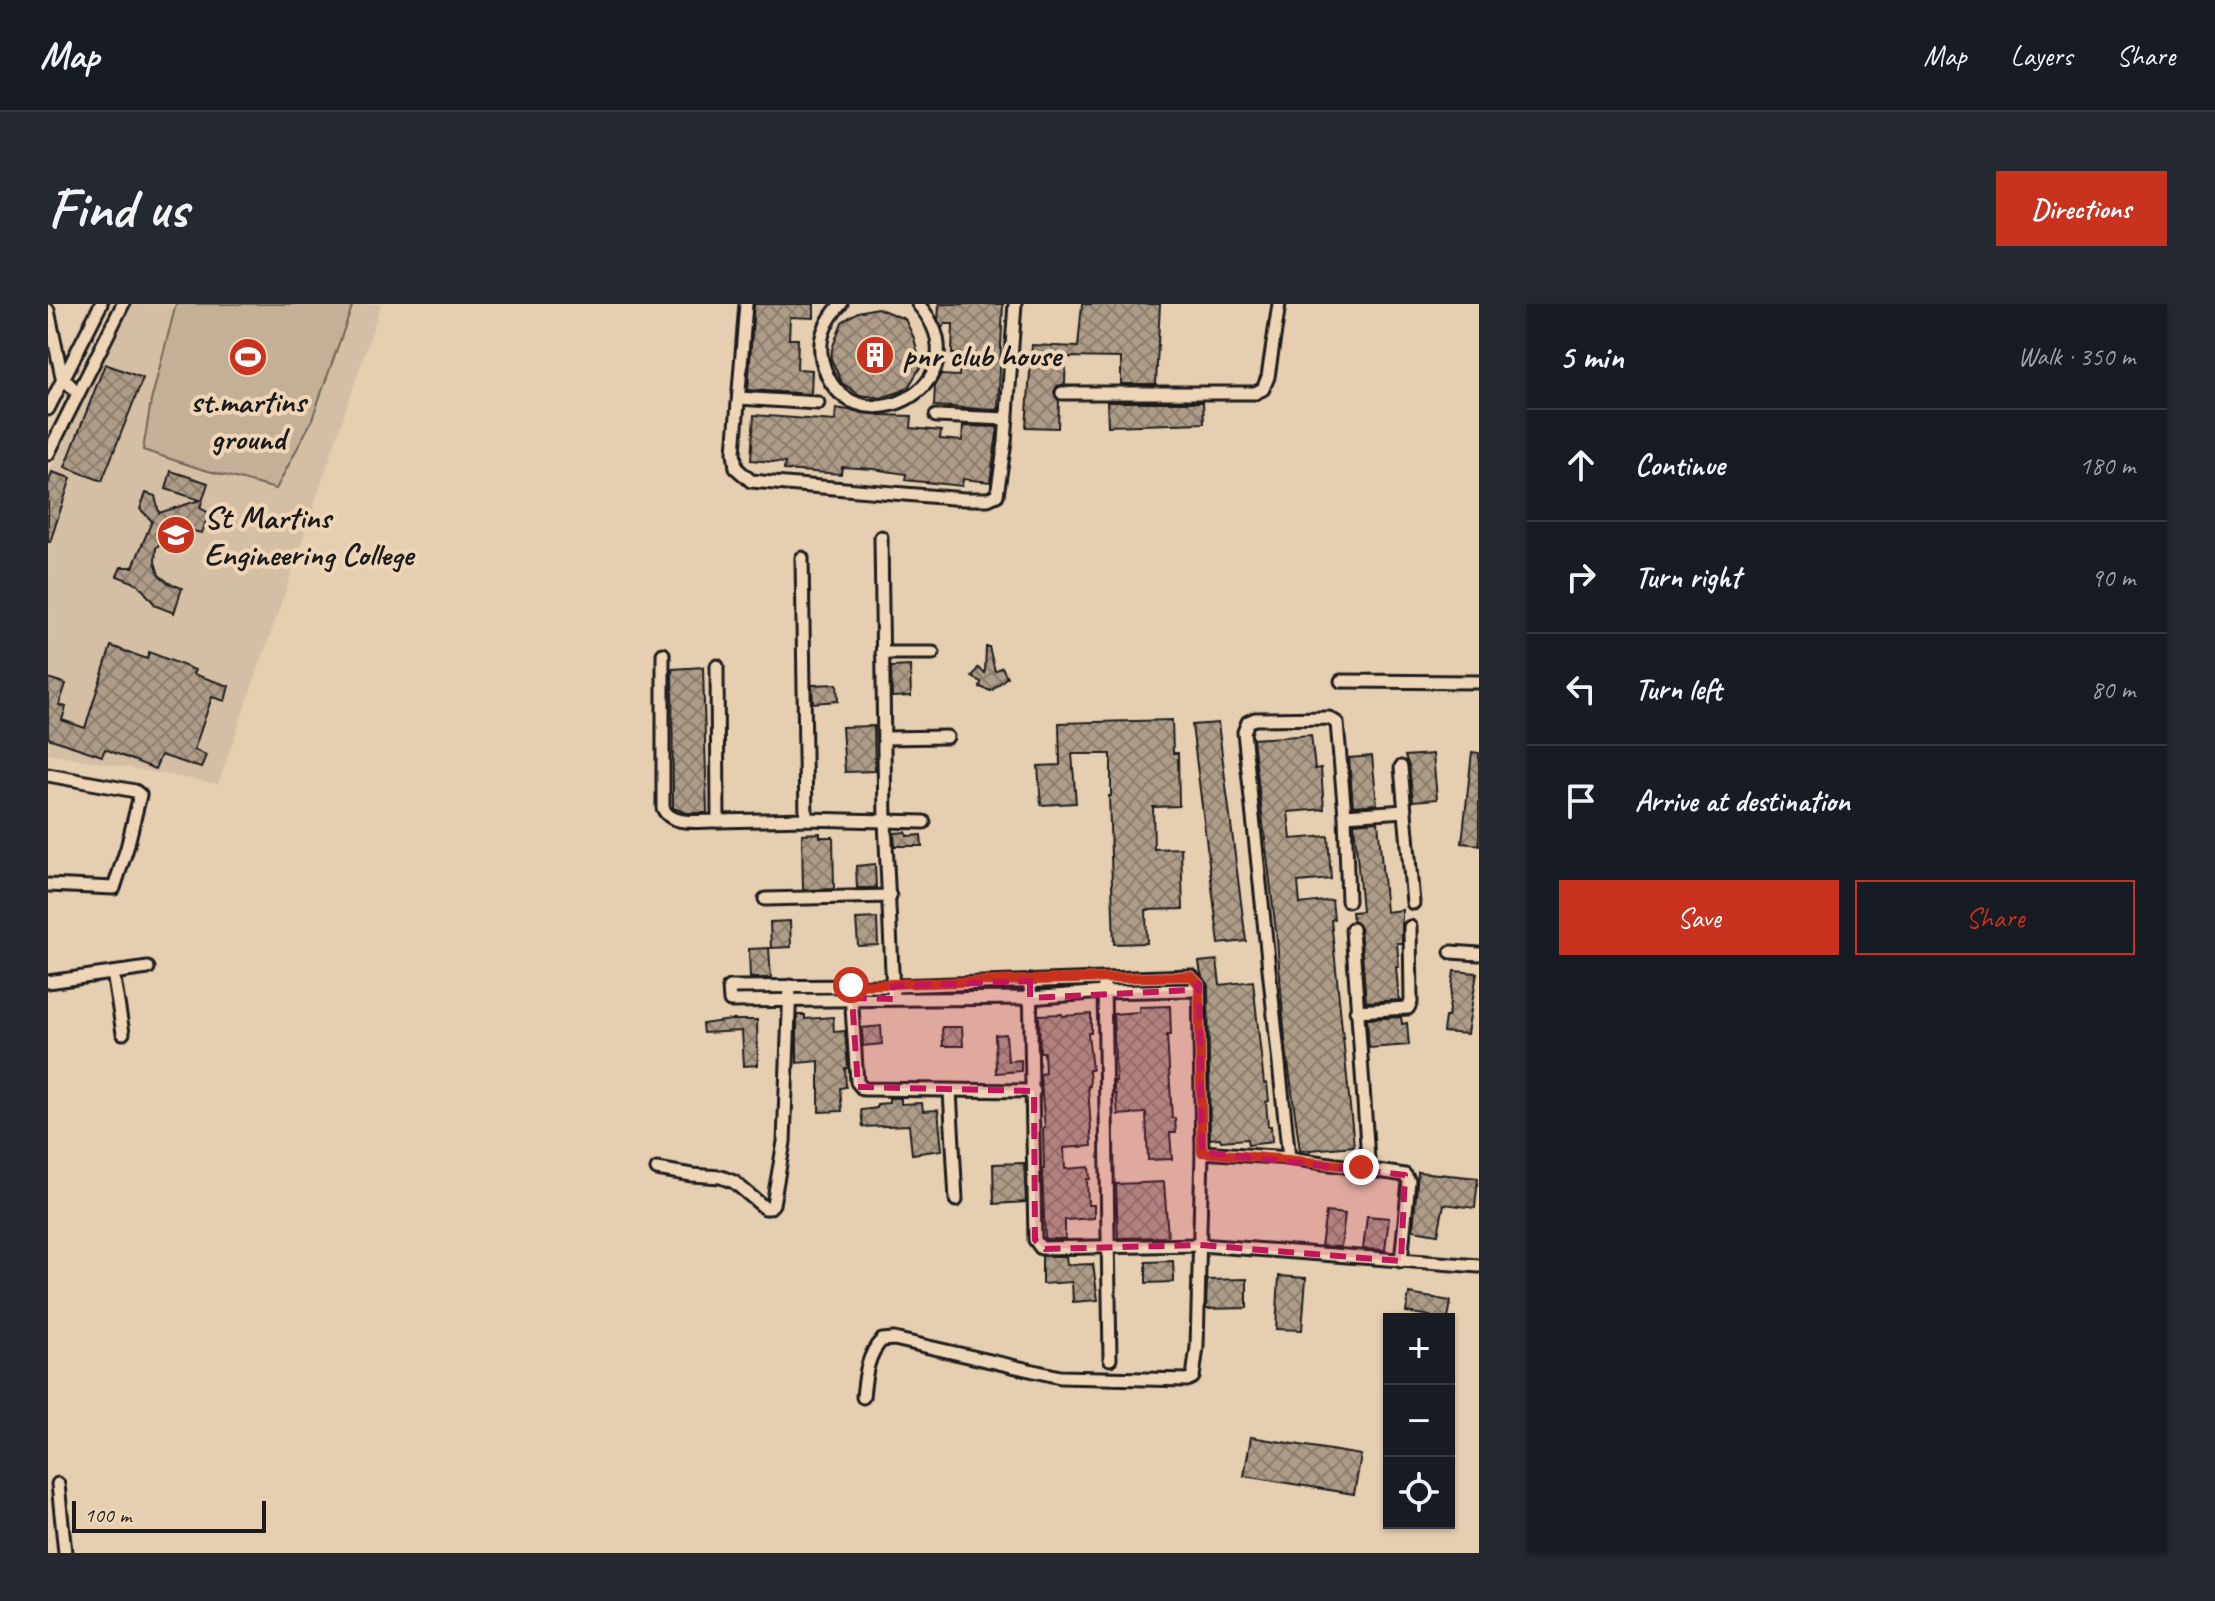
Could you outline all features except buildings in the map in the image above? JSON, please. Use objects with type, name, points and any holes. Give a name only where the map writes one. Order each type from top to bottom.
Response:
[{"type":"street","points":[[48,409],[101,304]]},
{"type":"street","points":[[48,454],[123,304]]},
{"type":"street","points":[[746,304],[734,452],[736,468],[751,481],[964,499],[988,499],[997,495],[1002,475],[1015,304]]},
{"type":"street","points":[[841,304],[822,333],[820,352],[825,371],[835,388],[851,400],[869,407],[889,407],[907,401],[923,389],[936,364],[937,335],[930,318],[918,304]]},
{"type":"street","points":[[1062,393],[1255,393],[1263,389],[1268,377],[1279,304]]},
{"type":"street","points":[[48,310],[62,377],[77,392]]},
{"type":"street","points":[[739,398],[818,403]]},
{"type":"street","points":[[936,416],[1007,419]]},
{"type":"street","points":[[881,537],[885,821],[894,999]]},
{"type":"street","points":[[802,558],[806,819]]},
{"type":"street","points":[[882,653],[933,653]]},
{"type":"street","points":[[663,654],[665,813],[680,820],[924,822]]},
{"type":"street","points":[[717,666],[718,821]]},
{"type":"street","points":[[1341,681],[1479,682]]},
{"type":"street","points":[[1289,1158],[1244,732],[1248,722],[1255,719],[1329,718],[1337,723],[1348,901]]},
{"type":"street","points":[[884,738],[947,737]]},
{"type":"street","points":[[1401,767],[1413,903]]},
{"type":"street","points":[[48,775],[135,791],[140,795],[114,888],[48,885]]},
{"type":"street","points":[[1345,815],[1405,811]]},
{"type":"street","points":[[765,899],[890,896]]},
{"type":"street","points":[[1356,1011],[1408,1008],[1411,1002],[1410,927]]},
{"type":"street","points":[[1352,929],[1367,1165]]},
{"type":"street","points":[[1451,952],[1479,954]]},
{"type":"street","points":[[48,982],[148,968]]},
{"type":"street","points":[[113,973],[123,1033]]},
{"type":"street","points":[[1104,977],[1110,1359]]},
{"type":"street","points":[[1104,977],[1195,980],[1191,990],[1030,998],[730,1001],[728,989],[731,986],[893,986],[1104,977]]},
{"type":"street","points":[[863,1397],[864,1380],[873,1351],[882,1340],[894,1339],[1060,1377],[1187,1380],[1193,1377],[1202,1152],[1195,980]]},
{"type":"street","points":[[1030,981],[1037,1244],[1045,1249],[1200,1245],[1479,1266]]},
{"type":"street","points":[[851,985],[858,1087],[867,1090],[1034,1091]]},
{"type":"street","points":[[657,1169],[721,1177],[734,1182],[765,1208],[773,1204],[781,1168],[790,986]]},
{"type":"street","points":[[950,1091],[956,1200]]},
{"type":"street","points":[[1202,1152],[1367,1165],[1408,1177],[1401,1261]]},
{"type":"street","points":[[58,1484],[65,1553]]},
{"type":"highlighted area","points":[[1030,981],[1030,998],[1192,990],[1199,984],[1202,1152],[1405,1175],[1401,1261],[1200,1245],[1045,1249],[1035,1240],[1034,1091],[858,1087],[852,998],[894,999],[893,986]]},
{"type":"shaded area","name":"St Martins Engineering College","points":[[132,304],[381,304],[218,784],[48,753],[48,474]]},
{"type":"shaded area","name":"st.martins ground","points":[[176,304],[353,304],[311,422],[276,489],[143,450],[151,401]]},
{"type":"place","name":"pnr club house","points":[[875,355]]},
{"type":"place","name":"st.martins ground","points":[[248,357]]},
{"type":"place","name":"St Martins Engineering College","points":[[176,535]]},
{"type":"route","points":[[851,985],[1191,976],[1199,984],[1198,1072],[1202,1152],[1361,1167]]}]
